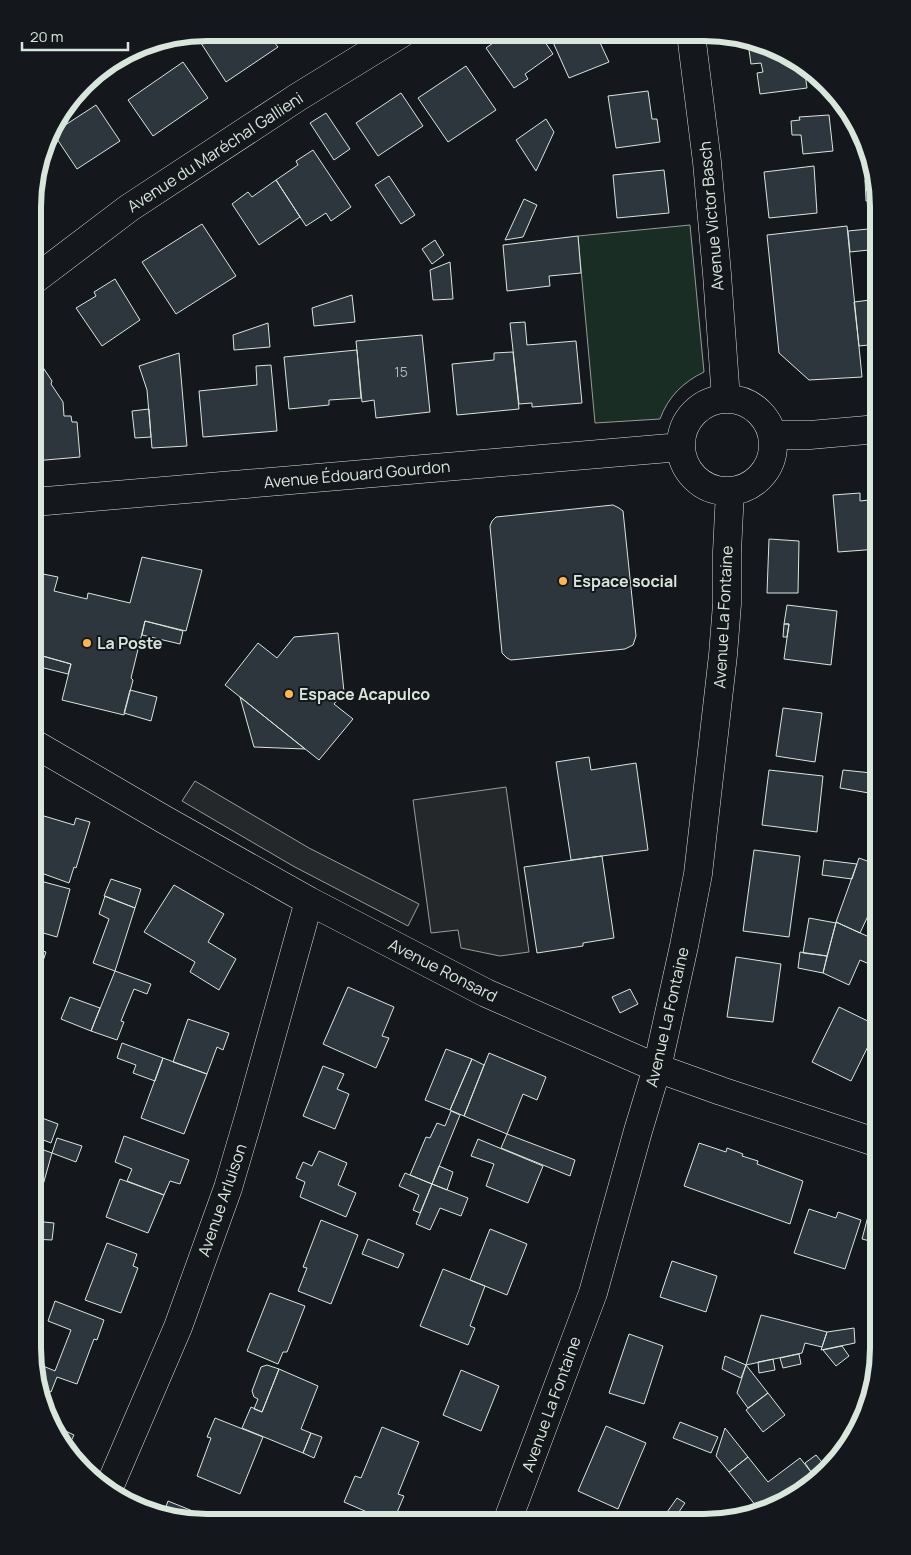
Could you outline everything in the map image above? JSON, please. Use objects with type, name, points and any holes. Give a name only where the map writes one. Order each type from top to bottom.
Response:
[{"type":"street","name":"Avenue du Maréchal Gallieni","points":[[41,275],[129,208],[298,97],[389,41]]},
{"type":"street","name":"Avenue Victor Basch","points":[[692,41],[708,171],[726,399]]},
{"type":"street","points":[[726,399],[739,401],[751,406],[768,424],[772,435],[774,448],[764,473],[755,482],[742,489],[730,491],[717,490],[706,486],[688,470],[683,458],[681,447],[683,432],[690,419],[699,409],[712,402],[726,399]]},
{"type":"street","points":[[772,435],[810,435],[870,430]]},
{"type":"street","name":"Avenue Édouard Gourdon","points":[[41,501],[681,447]]},
{"type":"street","name":"Avenue La Fontaine","points":[[510,1514],[592,1293],[657,1068],[684,946],[698,874],[723,655],[727,604],[730,491]]},
{"type":"street","name":"Avenue Ronsard","points":[[41,748],[308,901],[486,993],[657,1068],[869,1140]]},
{"type":"street","name":"Avenue Arluison","points":[[111,1483],[178,1327],[228,1188],[308,901]]},
{"type":"green space","points":[[690,225],[704,372],[689,380],[677,391],[667,404],[660,419],[595,423],[578,236]]},
{"type":"shaded area","points":[[195,781],[309,848],[419,904],[408,926],[293,866],[182,801]]},
{"type":"shaded area","points":[[506,787],[529,952],[500,956],[461,948],[458,930],[431,933],[413,800]]},
{"type":"building","points":[[273,41],[278,47],[226,82],[200,42]]},
{"type":"building","points":[[496,41],[544,41],[553,54],[525,74],[528,79],[514,88],[486,48]]},
{"type":"building","points":[[552,41],[599,41],[609,62],[569,78]]},
{"type":"building","points":[[749,48],[787,63],[805,75],[807,88],[760,94],[757,73],[763,72],[761,63],[751,64]]},
{"type":"building","points":[[183,62],[208,98],[153,136],[128,100]]},
{"type":"building","points":[[466,66],[496,110],[448,142],[418,98]]},
{"type":"building","points":[[648,91],[652,119],[657,119],[660,142],[616,148],[608,96]]},
{"type":"building","points":[[401,93],[423,126],[378,156],[356,123]]},
{"type":"building","points":[[96,105],[120,141],[77,169],[57,138],[61,128]]},
{"type":"building","points":[[326,113],[350,149],[334,160],[310,123]]},
{"type":"building","points":[[829,115],[833,151],[803,154],[801,135],[792,135],[791,121],[800,120],[799,117]]},
{"type":"building","points":[[546,119],[554,132],[536,171],[516,140]]},
{"type":"building","points":[[313,150],[351,207],[331,221],[326,213],[306,226],[276,180],[298,165],[296,161]]},
{"type":"building","points":[[814,166],[817,213],[769,218],[764,172]]},
{"type":"building","points":[[664,170],[669,213],[617,218],[613,175]]},
{"type":"building","points":[[389,176],[415,215],[401,224],[375,185]]},
{"type":"building","points":[[276,180],[300,217],[259,245],[232,204],[248,192],[252,197]]},
{"type":"building","points":[[865,180],[867,180],[869,201],[866,201]]},
{"type":"building","points":[[524,199],[537,205],[523,237],[505,240]]},
{"type":"building","points":[[202,224],[236,276],[176,314],[142,262]]},
{"type":"building","points":[[847,226],[862,377],[809,380],[779,353],[767,235]]},
{"type":"building","points":[[870,229],[870,250],[850,252],[848,231]]},
{"type":"building","points":[[578,236],[581,273],[549,276],[550,286],[507,291],[503,245]]},
{"type":"building","points":[[435,240],[444,255],[432,264],[422,249]]},
{"type":"building","points":[[450,262],[453,299],[433,300],[430,270]]},
{"type":"building","points":[[115,279],[140,320],[102,346],[76,308],[96,296],[94,292]]},
{"type":"building","points":[[352,295],[355,322],[314,326],[312,308]]},
{"type":"building","points":[[870,300],[870,345],[859,346],[854,302]]},
{"type":"building","points":[[525,322],[527,345],[576,341],[582,403],[532,407],[532,403],[519,404],[510,323]]},
{"type":"building","points":[[268,323],[270,347],[234,350],[233,335]]},
{"type":"building","points":[[422,335],[430,412],[376,418],[374,400],[362,402],[356,341]]},
{"type":"building","points":[[357,350],[361,398],[329,400],[329,405],[289,409],[284,357]]},
{"type":"building","points":[[513,352],[519,409],[457,415],[452,364],[494,360],[494,353]]},
{"type":"building","points":[[179,353],[187,446],[152,448],[147,390],[139,366]]},
{"type":"building","points":[[41,364],[63,402],[64,416],[71,416],[72,422],[77,422],[80,457],[41,460]]},
{"type":"building","points":[[271,365],[277,431],[203,437],[199,391],[257,385],[256,366]]},
{"type":"building","points":[[149,409],[151,437],[135,438],[132,411]]},
{"type":"building","points":[[860,493],[860,501],[870,500],[870,550],[838,552],[833,495]]},
{"type":"building","name":"Espace social","points":[[613,505],[623,511],[636,636],[633,645],[625,649],[511,660],[507,658],[502,653],[490,526],[492,521],[496,517]]},
{"type":"building","points":[[769,539],[799,541],[798,593],[767,593]]},
{"type":"building","name":"La Poste","points":[[142,557],[202,570],[186,631],[145,621],[124,715],[62,700],[71,664],[41,656],[41,574],[58,577],[54,591],[87,599],[88,593],[130,603]]},
{"type":"building","points":[[787,605],[837,611],[831,665],[784,659],[789,624],[784,624]]},
{"type":"building","points":[[145,621],[183,631],[180,644],[142,635]]},
{"type":"building","points":[[784,624],[789,624],[787,637],[783,637]]},
{"type":"building","name":"Espace Acapulco","points":[[338,633],[344,692],[334,704],[353,719],[319,760],[225,685],[258,643],[277,658],[294,637]]},
{"type":"building","points":[[41,656],[71,664],[68,674],[41,667]]},
{"type":"building","points":[[130,690],[157,697],[151,721],[124,713]]},
{"type":"building","points":[[240,697],[305,749],[254,747]]},
{"type":"building","points":[[783,708],[822,713],[815,762],[776,756]]},
{"type":"building","points":[[589,757],[591,770],[636,763],[648,850],[571,860],[556,762]]},
{"type":"building","points":[[769,770],[823,776],[817,832],[762,825]]},
{"type":"building","points":[[843,770],[870,773],[869,793],[840,788]]},
{"type":"building","points":[[41,815],[74,825],[76,818],[90,822],[76,868],[74,867],[69,883],[41,873]]},
{"type":"building","points":[[754,850],[800,856],[789,937],[743,931]]},
{"type":"building","points":[[602,856],[614,938],[583,943],[583,946],[537,953],[524,867]]},
{"type":"building","points":[[859,858],[869,862],[869,913],[860,933],[836,922]]},
{"type":"building","points":[[824,860],[857,864],[852,879],[822,875]]},
{"type":"building","points":[[111,879],[141,889],[135,908],[104,896]]},
{"type":"building","points":[[41,881],[70,889],[57,937],[41,932]]},
{"type":"building","points":[[174,885],[224,914],[208,942],[236,959],[219,990],[190,972],[195,962],[144,932]]},
{"type":"building","points":[[105,896],[135,908],[115,971],[93,963],[109,919],[99,914]]},
{"type":"building","points":[[809,918],[836,923],[827,956],[803,953]]},
{"type":"building","points":[[836,922],[869,937],[869,964],[860,960],[849,985],[823,973]]},
{"type":"building","points":[[41,950],[46,952],[41,967]]},
{"type":"building","points":[[800,952],[827,956],[823,973],[798,968]]},
{"type":"building","points":[[736,957],[781,964],[773,1022],[727,1017]]},
{"type":"building","points":[[115,971],[151,984],[147,994],[134,989],[121,1021],[124,1022],[117,1040],[91,1031]]},
{"type":"building","points":[[348,987],[394,1007],[382,1036],[389,1038],[376,1068],[323,1044]]},
{"type":"building","points":[[630,989],[638,1004],[620,1013],[612,997]]},
{"type":"building","points":[[70,997],[100,1008],[91,1031],[61,1019]]},
{"type":"building","points":[[839,1007],[869,1022],[869,1044],[851,1081],[812,1062]]},
{"type":"building","points":[[188,1019],[229,1033],[223,1050],[217,1047],[207,1074],[173,1062]]},
{"type":"building","points":[[122,1043],[163,1058],[155,1081],[133,1073],[136,1065],[117,1058]]},
{"type":"building","points":[[446,1049],[472,1059],[450,1110],[425,1100]]},
{"type":"building","points":[[489,1053],[546,1077],[537,1100],[523,1094],[507,1134],[464,1116]]},
{"type":"building","points":[[163,1058],[207,1074],[184,1134],[141,1118]]},
{"type":"building","points":[[472,1059],[484,1065],[464,1116],[450,1110]]},
{"type":"building","points":[[323,1066],[344,1074],[337,1089],[349,1094],[335,1129],[303,1116]]},
{"type":"building","points":[[451,1111],[460,1115],[432,1184],[410,1175],[426,1137],[430,1138],[437,1123],[445,1126]]},
{"type":"building","points":[[42,1118],[58,1124],[51,1143],[41,1139]]},
{"type":"building","points":[[507,1134],[575,1160],[570,1176],[501,1148]]},
{"type":"building","points":[[124,1136],[189,1160],[180,1184],[170,1181],[164,1195],[127,1181],[132,1169],[115,1162]]},
{"type":"building","points":[[57,1138],[82,1146],[76,1162],[52,1153]]},
{"type":"building","points":[[478,1139],[543,1166],[528,1203],[486,1186],[494,1164],[471,1156]]},
{"type":"building","points":[[699,1143],[726,1152],[727,1148],[743,1154],[742,1156],[758,1161],[757,1164],[803,1181],[790,1224],[684,1186]]},
{"type":"building","points":[[41,1149],[52,1153],[43,1185],[41,1184]]},
{"type":"building","points":[[319,1151],[347,1163],[338,1185],[356,1193],[346,1217],[300,1197],[305,1182],[296,1178],[303,1162],[312,1166]]},
{"type":"building","points":[[439,1166],[453,1172],[447,1190],[432,1184]]},
{"type":"building","points":[[405,1173],[432,1184],[420,1213],[413,1210],[419,1195],[399,1186]]},
{"type":"building","points":[[120,1179],[164,1195],[148,1233],[106,1217]]},
{"type":"building","points":[[432,1184],[468,1198],[461,1216],[440,1208],[430,1230],[416,1224]]},
{"type":"building","points":[[809,1209],[836,1218],[838,1212],[861,1220],[845,1269],[794,1253]]},
{"type":"building","points":[[869,1212],[869,1241],[862,1239]]},
{"type":"building","points":[[321,1220],[358,1235],[331,1304],[298,1291],[307,1268],[303,1267]]},
{"type":"building","points":[[41,1222],[54,1223],[52,1240],[41,1239]]},
{"type":"building","points":[[490,1229],[527,1244],[507,1295],[470,1280]]},
{"type":"building","points":[[368,1239],[404,1254],[398,1268],[362,1254]]},
{"type":"building","points":[[107,1243],[137,1254],[133,1266],[138,1268],[121,1313],[85,1300]]},
{"type":"building","points":[[672,1261],[717,1276],[706,1312],[660,1297]]},
{"type":"building","points":[[443,1269],[485,1286],[470,1326],[475,1328],[468,1345],[420,1326]]},
{"type":"building","points":[[270,1293],[305,1306],[287,1352],[283,1352],[278,1364],[247,1351]]},
{"type":"building","points":[[55,1301],[104,1320],[97,1340],[94,1339],[77,1384],[57,1377],[51,1392],[47,1391],[43,1366],[55,1371],[71,1330],[48,1321]]},
{"type":"building","points":[[761,1315],[827,1332],[822,1347],[805,1343],[802,1353],[746,1365]]},
{"type":"building","points":[[854,1328],[855,1343],[821,1350],[827,1332]]},
{"type":"building","points":[[629,1334],[663,1346],[644,1404],[609,1393]]},
{"type":"building","points":[[842,1346],[849,1356],[836,1366],[823,1350]]},
{"type":"building","points":[[799,1354],[801,1364],[783,1368],[780,1358]]},
{"type":"building","points":[[725,1356],[746,1365],[741,1378],[722,1369]]},
{"type":"building","points":[[773,1359],[775,1370],[759,1373],[758,1362]]},
{"type":"building","points":[[267,1365],[279,1369],[262,1412],[254,1409],[258,1399],[254,1397],[252,1391],[261,1367]]},
{"type":"building","points":[[746,1365],[768,1393],[748,1408],[737,1393]]},
{"type":"building","points":[[279,1369],[318,1386],[301,1429],[311,1433],[303,1453],[242,1428],[251,1407],[262,1412]]},
{"type":"building","points":[[461,1370],[499,1386],[481,1431],[443,1415]]},
{"type":"building","points":[[768,1393],[785,1415],[763,1432],[746,1410]]},
{"type":"building","points":[[215,1418],[263,1437],[240,1494],[197,1476],[211,1438],[207,1437]]},
{"type":"building","points":[[680,1422],[718,1437],[711,1453],[673,1438]]},
{"type":"building","points":[[606,1426],[646,1443],[618,1509],[578,1491]]},
{"type":"building","points":[[382,1427],[419,1442],[398,1494],[404,1496],[396,1514],[372,1514],[344,1502],[355,1476],[361,1478]]},
{"type":"building","points":[[725,1428],[748,1457],[729,1472],[716,1456]]},
{"type":"building","points":[[62,1429],[74,1435],[70,1442]]},
{"type":"building","points":[[311,1433],[322,1437],[314,1458],[303,1453]]},
{"type":"building","points":[[816,1455],[823,1463],[812,1473],[805,1463]]},
{"type":"building","points":[[748,1457],[768,1482],[800,1458],[812,1473],[787,1492],[756,1505],[729,1472]]},
{"type":"building","points":[[677,1498],[685,1503],[677,1514],[666,1514]]},
{"type":"building","points":[[168,1501],[198,1513],[185,1512],[165,1508]]},
{"type":"place","name":"Espace social","points":[[563,581]]},
{"type":"place","name":"La Poste","points":[[87,643]]},
{"type":"place","name":"Espace Acapulco","points":[[289,694]]}]
